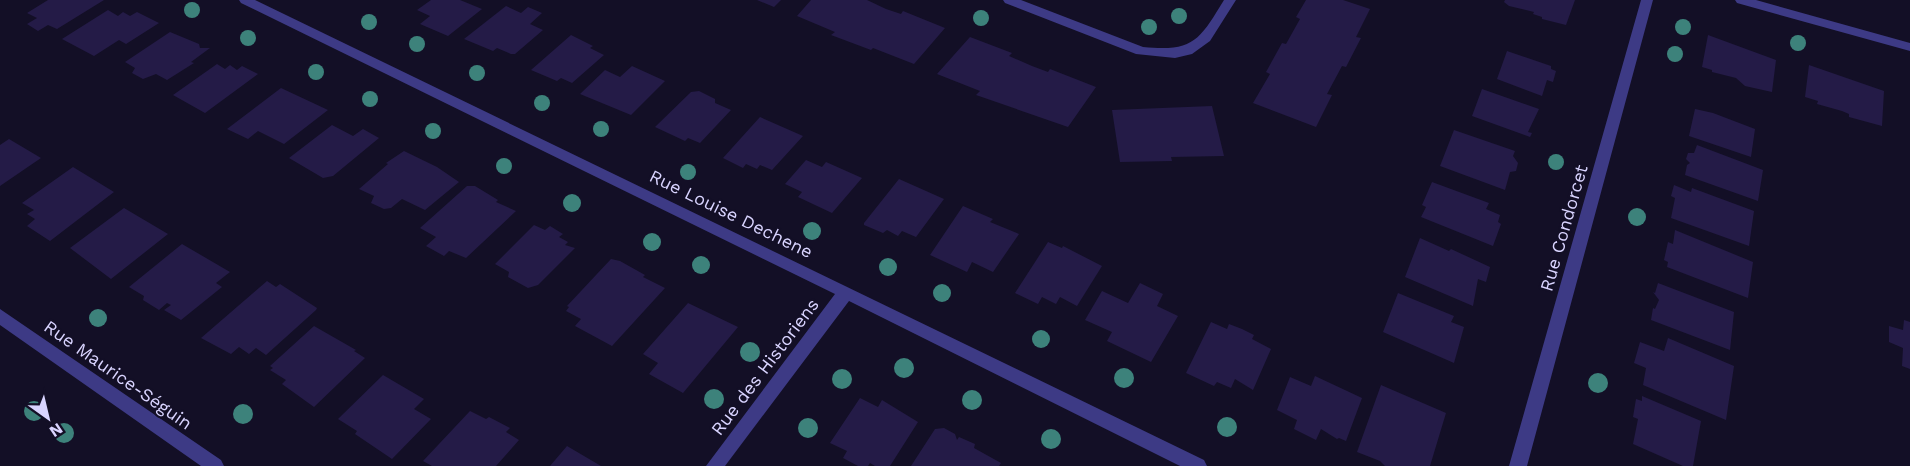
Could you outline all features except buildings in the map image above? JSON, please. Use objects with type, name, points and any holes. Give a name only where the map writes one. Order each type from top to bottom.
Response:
[{"type":"street","name":"Rue Louise Dechene","points":[[245,0],[1198,466]]},
{"type":"street","points":[[1009,0],[1141,51],[1162,54],[1183,53],[1197,46],[1207,37],[1230,0]]},
{"type":"street","name":"Rue Condorcet","points":[[1518,466],[1647,0]]},
{"type":"street","points":[[1741,0],[1910,46]]},
{"type":"street","name":"Rue des Historiens","points":[[716,466],[846,292]]},
{"type":"street","name":"Rue Maurice-Séguin","points":[[0,316],[215,466]]}]
